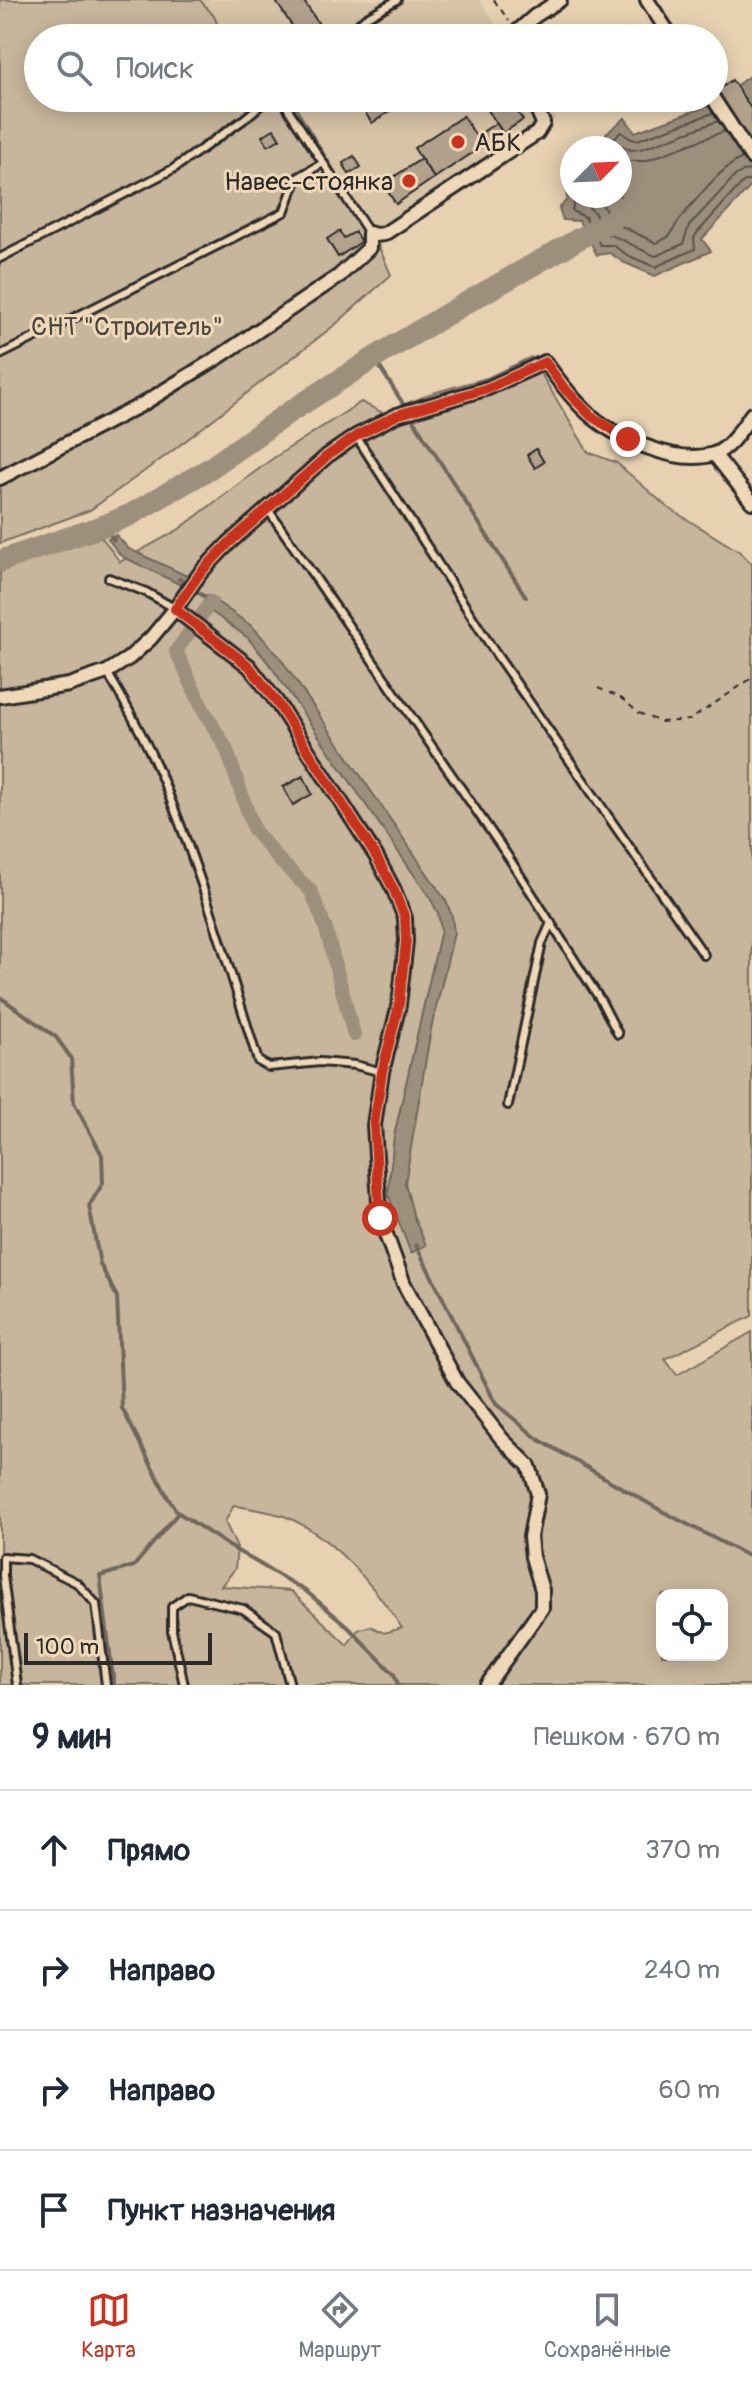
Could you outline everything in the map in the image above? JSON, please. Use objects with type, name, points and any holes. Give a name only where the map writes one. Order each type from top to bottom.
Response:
[{"type":"street","points":[[526,24],[560,0]]},
{"type":"street","points":[[647,0],[663,24]]},
{"type":"street","points":[[0,478],[141,405],[339,276],[369,248],[369,233],[384,234],[537,133],[543,123],[538,112]]},
{"type":"street","points":[[722,112],[752,158]]},
{"type":"street","points":[[0,696],[69,685],[107,672],[129,658],[151,638],[201,572],[267,508],[327,456],[356,436],[397,415],[488,388],[545,362],[591,416],[628,439],[664,453],[687,456],[714,454],[727,446],[752,414]]},
{"type":"street","points":[[714,454],[752,502]]},
{"type":"street","points":[[175,609],[249,666],[267,689],[376,856],[405,918],[406,941],[399,1005],[382,1072],[374,1125],[380,1218],[404,1284],[457,1382],[502,1439],[529,1466],[538,1494],[530,1537],[532,1557],[542,1590],[542,1608],[487,1685]]},
{"type":"lane","points":[[359,24],[397,0]]},
{"type":"lane","points":[[0,258],[173,169],[252,112]]},
{"type":"lane","points":[[290,112],[369,233]]},
{"type":"lane","points":[[0,355],[284,212],[297,178],[323,163]]},
{"type":"lane","points":[[356,436],[496,654],[704,955]]},
{"type":"lane","points":[[267,508],[507,855],[601,1001],[618,1034]]},
{"type":"lane","points":[[109,578],[146,592],[175,609]]},
{"type":"lane","points":[[107,672],[136,722],[168,792],[210,909],[258,1061],[269,1067],[320,1062],[355,1065],[382,1072]]},
{"type":"lane","points":[[508,1105],[542,943],[551,923]]},
{"type":"lane","points":[[17,1685],[3,1557],[29,1559],[77,1583],[96,1604],[106,1685]]},
{"type":"lane","points":[[184,1685],[172,1631],[172,1607],[188,1596],[243,1609],[276,1632],[290,1685]]},
{"type":"path","points":[[494,0],[507,24]]},
{"type":"path","points":[[598,688],[621,698],[639,713],[661,722],[690,720],[752,678]]},
{"type":"shaded area","points":[[200,0],[480,0],[495,24],[217,24]]},
{"type":"shaded area","points":[[299,112],[551,112],[556,119],[374,235]]},
{"type":"green space","name":"СНТ \"Строитель\"","points":[[0,0],[200,0],[217,24],[24,24],[24,112],[299,112],[374,235],[391,275],[336,324],[171,452],[90,510],[0,543]]},
{"type":"green space","points":[[531,357],[588,452],[617,463],[667,507],[740,552],[752,564],[752,1316],[665,1359],[677,1375],[752,1332],[752,1685],[0,1685],[0,572],[95,536],[103,539],[120,562],[178,530],[272,459],[361,402],[383,413],[436,392],[487,378]],"holes":[[[234,1505],[284,1516],[318,1535],[350,1563],[402,1628],[384,1633],[370,1626],[358,1630],[347,1645],[291,1591],[221,1586],[235,1569],[237,1548],[225,1522]]]},
{"type":"water","points":[[752,74],[752,185],[702,239],[711,251],[655,276],[610,253],[597,255],[579,221],[563,220],[560,207],[632,208],[632,136],[603,136],[625,118],[635,132],[691,112],[728,112],[728,91]]},
{"type":"water","points":[[116,535],[129,549],[187,576],[181,585],[121,556],[108,539]]},
{"type":"water","points":[[207,595],[253,627],[279,656],[446,901],[452,916],[454,933],[431,1029],[405,1183],[414,1218],[426,1245],[411,1253],[388,1194],[394,1136],[441,930],[438,913],[270,665],[248,638],[202,605]]},
{"type":"building","points":[[275,0],[303,0],[319,24],[291,24]]},
{"type":"building","points":[[732,80],[752,110],[752,148],[728,112],[728,83]]},
{"type":"building","points":[[365,112],[389,112],[372,123]]},
{"type":"building","points":[[489,112],[518,112],[523,120],[503,133]]},
{"type":"building","name":"АБК","points":[[463,116],[476,136],[496,123],[503,133],[434,178],[414,148]]},
{"type":"building","points":[[274,129],[280,139],[268,146],[262,136]]},
{"type":"building","points":[[354,156],[361,167],[349,174],[343,163]]},
{"type":"building","name":"Навес-стоянка","points":[[421,159],[434,178],[396,204],[383,184]]},
{"type":"building","points":[[339,231],[344,238],[355,232],[361,242],[338,257],[327,239]]},
{"type":"building","points":[[536,449],[544,462],[535,468],[527,455]]},
{"type":"building","points":[[303,776],[312,794],[293,805],[283,787]]},
{"type":"waterway","points":[[0,561],[130,515],[209,469],[374,358],[612,220]]},
{"type":"waterway","points":[[374,358],[526,597]]},
{"type":"waterway","points":[[103,526],[114,540]]},
{"type":"waterway","points":[[179,579],[208,599]]},
{"type":"waterway","points":[[211,602],[176,651],[203,709],[226,748],[254,830],[311,891],[325,926],[354,1035]]},
{"type":"waterway","points":[[0,997],[56,1037],[71,1058],[74,1103],[102,1155],[103,1183],[89,1206],[100,1264],[117,1297],[122,1408],[178,1513],[134,1566],[100,1576],[114,1685]]},
{"type":"waterway","points":[[416,1245],[496,1404],[538,1439],[660,1510],[752,1558]]},
{"type":"waterway","points":[[179,1513],[307,1592],[346,1625],[394,1674],[398,1685]]},
{"type":"place","name":"АБК","points":[[458,142]]},
{"type":"place","name":"Навес-стоянка","points":[[409,181]]},
{"type":"route","points":[[380,1218],[374,1125],[382,1072],[399,1005],[406,941],[405,918],[376,856],[276,701],[249,666],[175,609],[201,572],[267,508],[327,456],[356,436],[397,415],[488,388],[545,362],[591,416],[628,439]]}]
